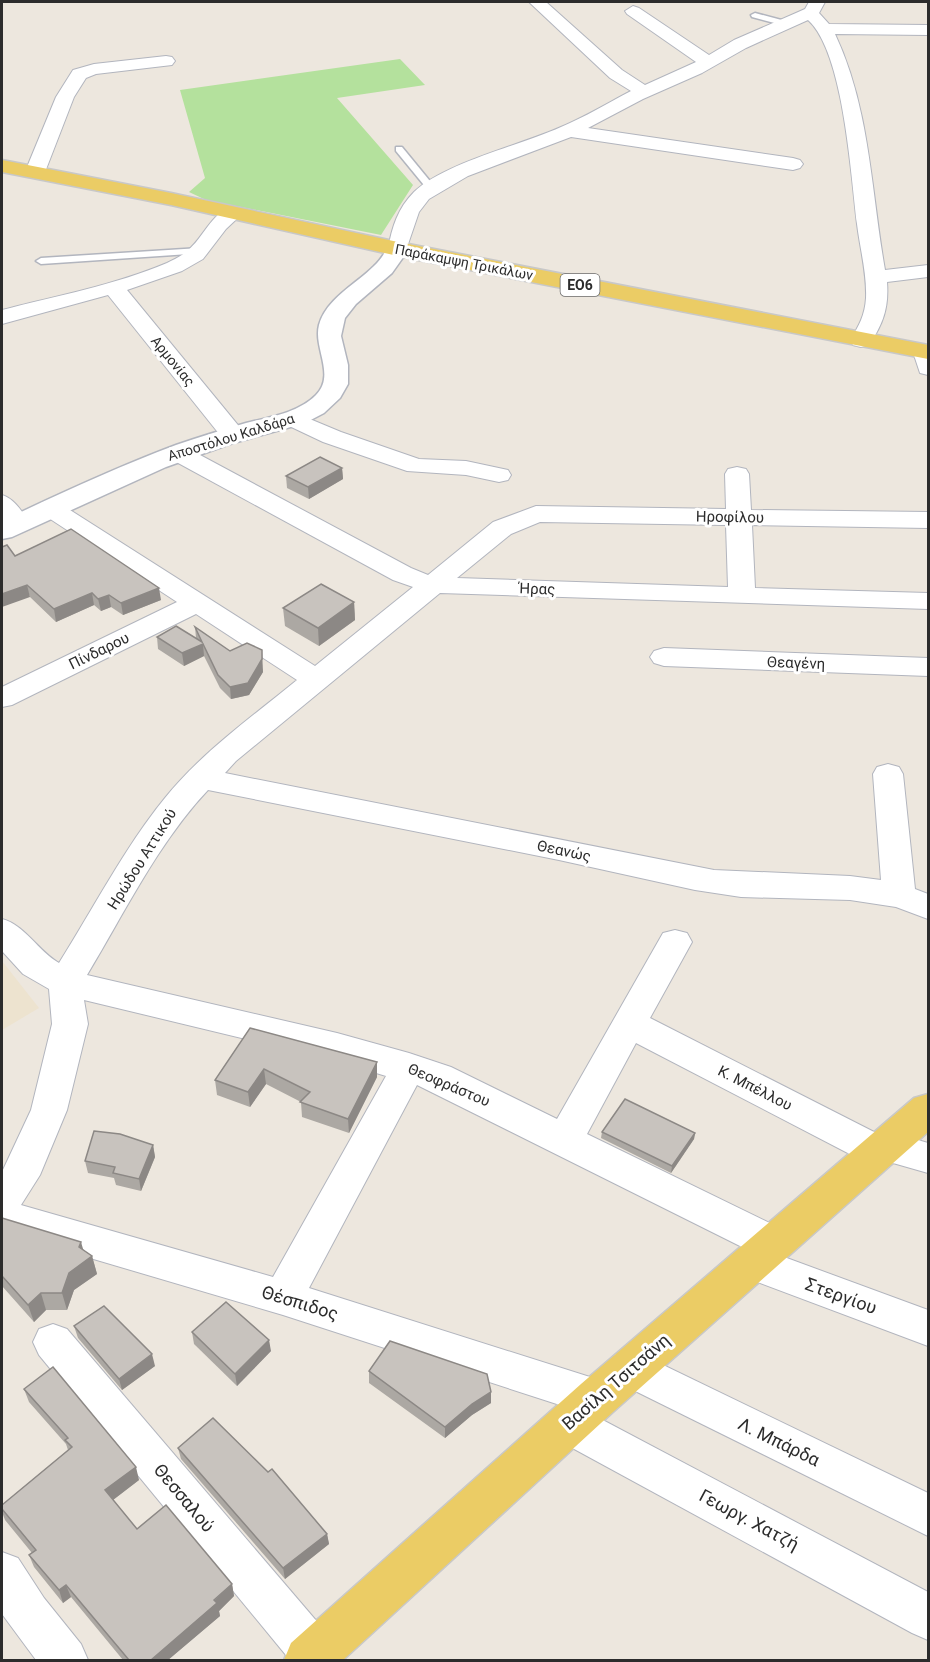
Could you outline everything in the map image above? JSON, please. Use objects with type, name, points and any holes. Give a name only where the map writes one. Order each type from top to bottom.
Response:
[{"type":"main road","name":"Παράκαμψη Τρικάλων","points":[[2,166],[398,249],[861,340],[927,357]]},
{"type":"main road","name":"Βασίλη Τσιτσάνη","points":[[311,1657],[630,1368],[764,1254],[928,1109]]},
{"type":"street","points":[[537,2],[616,74],[644,92]]},
{"type":"street","points":[[398,249],[406,218],[419,199],[431,188],[461,172],[569,131],[740,44],[786,24],[813,8],[814,16],[825,29],[851,96],[861,159],[876,277],[874,317],[861,340]]},
{"type":"street","points":[[633,11],[708,62]]},
{"type":"street","points":[[825,29],[928,30]]},
{"type":"street","points":[[35,172],[68,91],[79,74],[94,69],[166,61]]},
{"type":"street","points":[[569,131],[793,164]]},
{"type":"street","points":[[2,317],[113,287],[176,267],[200,251],[219,225],[233,213]]},
{"type":"street","name":"Αποστόλου Καλδάρα","points":[[9,527],[178,453],[292,419],[321,403],[334,387],[337,376],[331,336],[332,319],[341,308],[386,268],[398,249]]},
{"type":"street","points":[[876,277],[928,271]]},
{"type":"street","name":"Αρμονίας","points":[[113,287],[233,435]]},
{"type":"street","points":[[292,419],[332,437],[416,466],[466,468],[499,474]]},
{"type":"street","name":"Ήρας","points":[[178,453],[402,574],[435,585],[928,601]]},
{"type":"street","points":[[737,474],[742,596]]},
{"type":"street","points":[[2,503],[9,527]]},
{"type":"street","points":[[50,508],[315,680]]},
{"type":"street","name":"Ηρώδου Αττικού","points":[[65,982],[157,831],[200,778],[225,753],[435,585],[502,528],[531,515]]},
{"type":"street","name":"Ηροφίλου","points":[[531,515],[928,520]]},
{"type":"street","name":"Πίνδαρου","points":[[2,698],[197,603]]},
{"type":"street","name":"Θεαγένη","points":[[664,657],[928,667]]},
{"type":"street","points":[[888,774],[899,895]]},
{"type":"street","name":"Θεανώς","points":[[200,778],[548,847],[693,879],[751,886],[867,890],[899,895],[928,907]]},
{"type":"street","name":"Θεοφράστου","points":[[2,931],[35,965],[65,982],[191,1014],[337,1047],[409,1067],[455,1084],[565,1139],[764,1254]]},
{"type":"street","points":[[565,1139],[675,942]]},
{"type":"street","points":[[2,1202],[30,1157],[49,1110],[69,1024],[65,982]]},
{"type":"street","name":"Κ. Μπέλλου","points":[[630,1024],[884,1149],[928,1158]]},
{"type":"street","points":[[283,1298],[409,1067]]},
{"type":"street","name":"Θέσπιδος","points":[[2,1216],[283,1298],[583,1411]]},
{"type":"street","name":"Στεργίου","points":[[764,1254],[928,1328]]},
{"type":"street","name":"Θεσσαλού","points":[[53,1342],[311,1657]]},
{"type":"street","name":"Λ. Μπάρδα","points":[[630,1368],[928,1515]]},
{"type":"street","name":"Γεωργ. Χατζή","points":[[583,1411],[928,1617]]},
{"type":"street","points":[[2,1574],[28,1614],[65,1660]]},
{"type":"lane","points":[[755,15],[786,24]]},
{"type":"lane","points":[[399,149],[431,188]]},
{"type":"lane","points":[[41,261],[200,251]]},
{"type":"shaded area","points":[[2,961],[39,1008],[2,1030]]},
{"type":"green space","points":[[400,59],[425,85],[337,98],[413,185],[381,235],[206,200],[189,192],[205,178],[180,90]]},
{"type":"building","points":[[320,457],[342,468],[308,487],[286,476]]},
{"type":"building","points":[[71,529],[159,588],[121,603],[109,595],[98,599],[92,593],[54,609],[27,585],[2,594],[2,547],[7,545],[15,556]]},
{"type":"building","points":[[321,584],[354,602],[318,628],[283,608]]},
{"type":"building","points":[[176,626],[202,642],[195,627],[230,651],[247,643],[262,650],[262,659],[248,683],[230,687],[218,675],[203,644],[182,653],[157,637]]},
{"type":"building","points":[[250,1028],[377,1062],[348,1119],[300,1102],[310,1092],[264,1069],[248,1092],[215,1080]]},
{"type":"building","points":[[625,1099],[695,1133],[672,1166],[602,1132]]},
{"type":"building","points":[[94,1131],[120,1134],[153,1145],[139,1179],[113,1173],[115,1167],[85,1161]]},
{"type":"building","points":[[2,1218],[81,1242],[79,1247],[92,1256],[69,1273],[62,1293],[41,1293],[28,1305],[2,1276]]},
{"type":"building","points":[[226,1302],[269,1340],[235,1374],[192,1332]]},
{"type":"building","points":[[104,1306],[152,1354],[119,1379],[74,1326]]},
{"type":"building","points":[[390,1341],[487,1374],[491,1392],[472,1404],[445,1427],[369,1371]]},
{"type":"building","points":[[53,1367],[136,1467],[105,1490],[137,1529],[166,1505],[232,1584],[214,1600],[217,1603],[151,1660],[129,1660],[66,1585],[59,1590],[29,1555],[36,1550],[2,1509],[2,1505],[72,1447],[65,1440],[68,1438],[24,1389]]},
{"type":"building","points":[[213,1418],[268,1472],[272,1469],[327,1534],[283,1568],[178,1448]]}]
